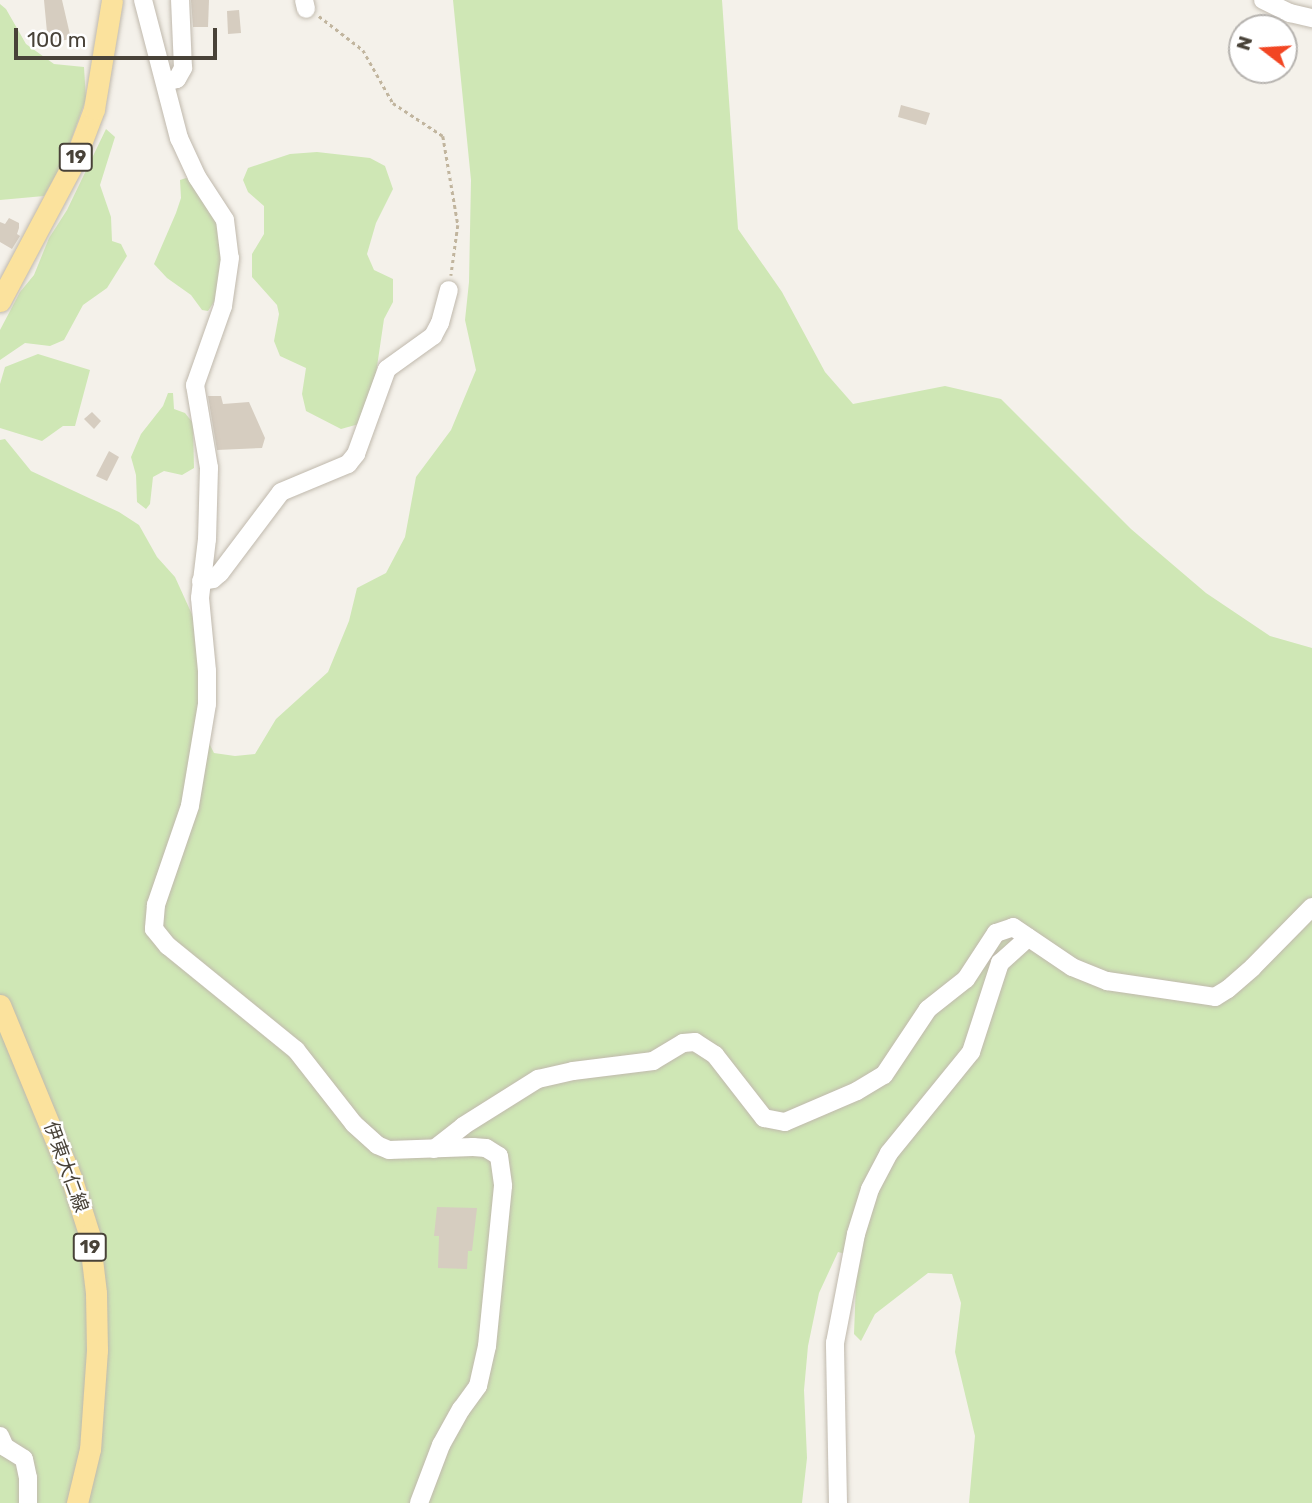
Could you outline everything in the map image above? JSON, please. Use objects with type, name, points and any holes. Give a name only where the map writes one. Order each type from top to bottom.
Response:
[{"type":"main road","name":"19","points":[[0,301],[74,162],[94,108],[112,0]]},
{"type":"main road","name":"伊東大仁線","points":[[0,1005],[72,1180],[89,1234],[96,1293],[95,1385],[90,1449],[77,1503]]},
{"type":"street","points":[[144,0],[186,154],[225,220],[228,235],[227,288],[195,386],[209,468],[208,527],[201,581],[207,704],[190,806],[156,905],[154,929],[168,946],[296,1050],[367,1138],[389,1150],[473,1147],[495,1152],[502,1164],[503,1186],[487,1346],[478,1386],[461,1409],[441,1445],[419,1503]]},
{"type":"street","points":[[165,82],[177,79],[183,68],[180,0]]},
{"type":"street","points":[[1263,0],[1290,13],[1312,18]]},
{"type":"street","points":[[201,581],[213,579],[220,573],[281,492],[348,464],[356,454],[387,369],[433,336],[440,323],[449,290]]},
{"type":"street","points":[[434,1149],[463,1126],[538,1079],[573,1071],[653,1061],[683,1043],[695,1042],[715,1055],[764,1118],[785,1122],[857,1091],[884,1075],[928,1009],[966,979],[996,933],[1013,927],[1072,967],[1107,981],[1215,996],[1228,989],[1253,967],[1312,906]]},
{"type":"street","points":[[838,1503],[835,1343],[856,1234],[870,1189],[888,1153],[971,1052],[1000,963],[1028,939]]},
{"type":"street","points":[[0,1436],[5,1447],[24,1460],[28,1478],[28,1503]]},
{"type":"path","points":[[305,5],[329,20],[363,50],[393,103],[443,136],[458,225],[449,290]]},
{"type":"green space","points":[[453,0],[722,0],[738,229],[782,292],[825,372],[853,404],[945,386],[1001,399],[1131,529],[1206,593],[1270,636],[1312,648],[1312,1503],[969,1503],[975,1436],[955,1352],[961,1303],[952,1274],[928,1273],[875,1314],[861,1341],[854,1334],[857,1257],[838,1252],[819,1293],[808,1346],[804,1390],[807,1458],[802,1503],[0,1503],[0,440],[5,439],[31,471],[119,512],[139,525],[157,557],[175,577],[195,621],[209,743],[214,753],[235,756],[255,754],[276,719],[328,672],[349,621],[357,588],[386,573],[405,537],[416,477],[451,430],[476,370],[465,320],[469,282],[471,180]]},
{"type":"green space","points":[[0,4],[6,9],[26,44],[54,64],[84,67],[86,99],[63,162],[44,196],[0,200]]},
{"type":"green space","points":[[106,129],[115,137],[100,185],[111,217],[112,241],[121,244],[127,256],[107,288],[83,305],[64,340],[50,346],[25,343],[0,360],[0,330],[20,292],[34,275],[49,238],[67,210]]},
{"type":"green space","points":[[317,152],[370,158],[385,166],[393,189],[376,223],[367,254],[374,270],[393,279],[393,302],[384,319],[374,387],[359,424],[341,429],[306,411],[302,394],[306,368],[280,356],[274,341],[279,314],[277,305],[252,277],[252,254],[264,234],[264,206],[248,192],[243,180],[248,168],[290,154]]},
{"type":"green space","points":[[186,178],[193,182],[220,228],[222,253],[216,299],[208,311],[202,310],[191,295],[167,278],[154,264],[181,198],[180,180]]},
{"type":"green space","points":[[38,354],[90,370],[75,426],[63,426],[42,441],[0,428],[0,384],[5,367]]},
{"type":"green space","points":[[168,393],[173,393],[174,409],[185,413],[193,423],[194,468],[182,475],[164,471],[153,477],[150,504],[146,509],[137,502],[136,475],[131,457],[141,434],[163,406]]},
{"type":"building","points":[[44,0],[62,0],[71,39],[48,43]]},
{"type":"building","points":[[191,0],[209,0],[208,27],[193,27]]},
{"type":"building","points":[[239,10],[241,33],[228,34],[227,11]]},
{"type":"building","points":[[901,105],[930,113],[926,125],[898,117]]},
{"type":"building","points":[[9,218],[19,223],[17,234],[20,236],[12,249],[0,242],[0,222],[5,224]]},
{"type":"building","points":[[208,396],[221,396],[223,404],[249,402],[265,438],[262,448],[217,450]]},
{"type":"building","points":[[92,412],[101,421],[94,429],[84,419]]},
{"type":"building","points":[[109,451],[119,457],[107,481],[96,476]]},
{"type":"building","points":[[437,1207],[477,1208],[467,1269],[438,1268],[439,1236],[434,1236]]}]
